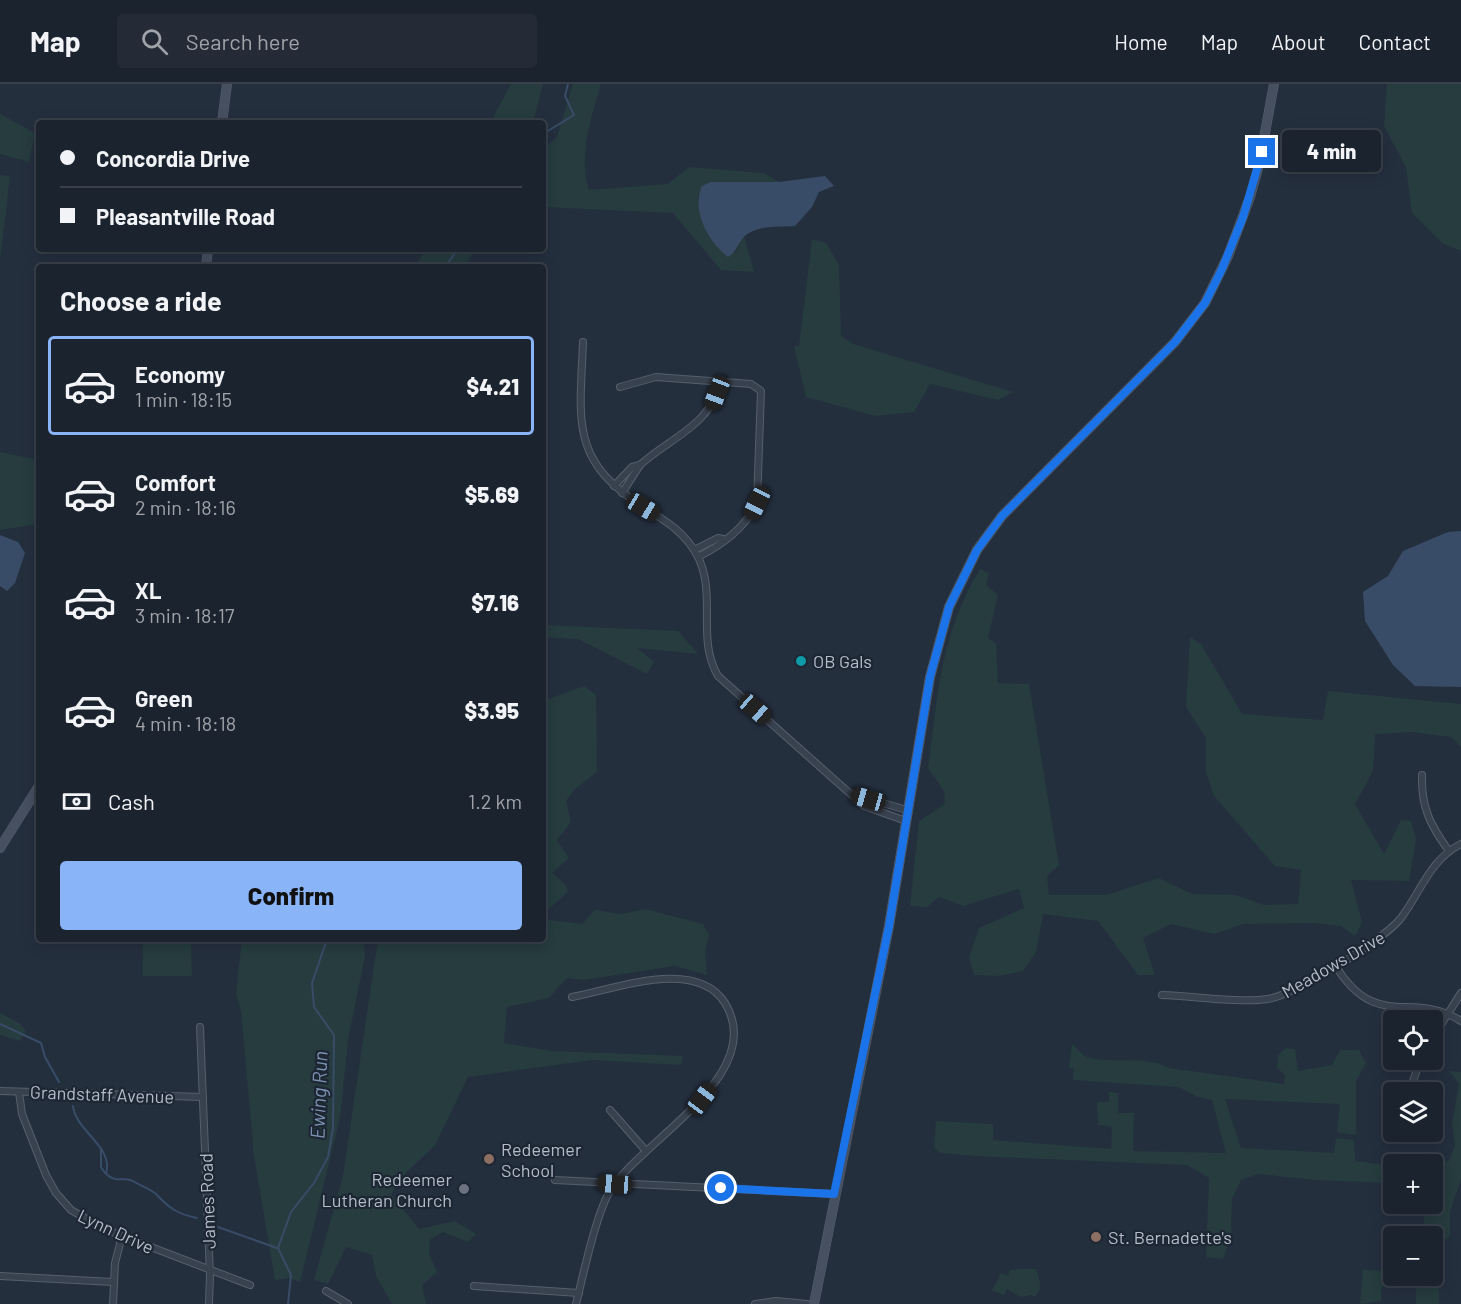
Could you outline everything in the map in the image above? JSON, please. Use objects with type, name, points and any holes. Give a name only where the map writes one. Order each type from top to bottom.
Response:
[{"type":"main road","points":[[222,120],[227,84]]},
{"type":"main road","points":[[814,1304],[834,1194],[875,998],[937,647],[949,607],[967,567],[1002,516],[1175,342],[1205,303],[1228,256],[1250,197],[1265,138],[1274,84]]},
{"type":"main road","points":[[0,848],[36,791]]},
{"type":"street","points":[[584,342],[582,431],[591,457],[614,486],[668,522],[694,550],[708,587],[707,644],[718,676],[868,808],[906,821]]},
{"type":"street","points":[[620,387],[657,377],[751,384],[758,387],[763,395],[757,503],[739,529],[723,539],[720,546],[698,557]]},
{"type":"street","points":[[622,493],[640,465],[706,414],[717,393],[719,381]]},
{"type":"street","points":[[614,486],[632,467],[640,465]]},
{"type":"street","points":[[694,550],[718,538],[723,539]]},
{"type":"street","points":[[1422,775],[1422,800],[1426,816],[1449,851]]},
{"type":"street","points":[[855,795],[908,810]]},
{"type":"street","name":"Meadows Drive","points":[[1162,995],[1265,1000],[1293,991],[1395,925],[1435,866],[1449,851],[1461,844]]},
{"type":"street","points":[[1335,965],[1347,983],[1369,1000],[1385,1006],[1424,1008],[1447,1014],[1461,1021]]},
{"type":"street","points":[[572,997],[680,977],[710,988],[729,1012],[733,1043],[715,1082],[678,1123],[646,1151],[615,1184],[607,1197],[576,1304]]},
{"type":"street","points":[[1443,1021],[1461,993]]},
{"type":"street","name":"James Road","points":[[200,1027],[210,1270],[209,1304]]},
{"type":"street","name":"Grandstaff Avenue","points":[[0,1091],[203,1097]]},
{"type":"street","name":"Lynn Drive","points":[[20,1092],[20,1105],[27,1128],[56,1193],[78,1215],[122,1236],[250,1285]]},
{"type":"street","points":[[610,1110],[646,1151]]},
{"type":"street","points":[[555,1180],[834,1194]]},
{"type":"street","points":[[113,1304],[115,1263],[122,1236]]},
{"type":"street","points":[[0,1276],[113,1282]]},
{"type":"street","points":[[474,1286],[579,1293]]},
{"type":"street","points":[[326,1291],[348,1304]]},
{"type":"street","points":[[755,1304],[776,1301],[807,1304]]},
{"type":"green space","points":[[511,84],[543,84],[534,120],[492,120]]},
{"type":"green space","points":[[573,84],[601,84],[585,150],[589,190],[668,184],[689,167],[764,173],[779,182],[711,182],[698,195],[701,216],[713,235],[735,253],[744,236],[754,272],[721,270],[673,213],[546,207],[546,146],[557,137]]},
{"type":"green space","points":[[1387,84],[1461,84],[1461,251],[1442,243],[1412,213],[1406,167],[1384,126]]},
{"type":"green space","points":[[0,114],[35,133],[29,162],[0,154]]},
{"type":"green space","points":[[0,175],[10,176],[0,260]]},
{"type":"green space","points":[[812,239],[826,243],[839,265],[841,336],[853,344],[1013,392],[998,400],[930,384],[914,412],[876,416],[806,397],[794,346],[799,346]]},
{"type":"green space","points":[[424,252],[473,252],[466,264],[418,264]]},
{"type":"green space","points":[[0,452],[36,459],[36,524],[0,530]]},
{"type":"green space","points":[[980,569],[989,573],[986,585],[998,595],[988,638],[996,643],[998,683],[1029,684],[1059,865],[1047,876],[1049,895],[1106,895],[1159,878],[1192,894],[1236,895],[1264,905],[1298,904],[1301,870],[1275,866],[1214,796],[1206,772],[1206,738],[1186,707],[1190,637],[1201,644],[1242,714],[1323,720],[1328,691],[1461,704],[1461,747],[1451,737],[1411,732],[1375,734],[1373,771],[1355,804],[1384,854],[1401,820],[1411,821],[1416,839],[1409,881],[1351,880],[1362,922],[1355,936],[1341,926],[1313,923],[1243,924],[1214,934],[1171,924],[1143,938],[1155,975],[1138,975],[1098,921],[1043,914],[1036,952],[1023,971],[998,976],[974,975],[969,957],[979,928],[1024,908],[1019,889],[963,906],[939,897],[927,907],[910,906],[919,821],[945,804],[944,791],[928,768],[938,690],[956,618]]},
{"type":"green space","points":[[546,625],[678,631],[698,654],[637,648],[654,662],[647,674],[578,639],[546,637]]},
{"type":"green space","points":[[584,686],[596,695],[597,772],[575,789],[566,801],[571,822],[557,840],[569,858],[552,873],[566,885],[568,892],[546,911],[546,700]]},
{"type":"green space","points":[[645,909],[703,924],[709,935],[705,951],[707,975],[675,966],[583,980],[567,978],[549,998],[507,1007],[504,1043],[552,1051],[683,1056],[681,1065],[592,1060],[468,1077],[435,1145],[407,1172],[391,1194],[419,1229],[455,1221],[476,1234],[468,1242],[443,1232],[430,1239],[429,1254],[437,1272],[422,1285],[426,1304],[392,1304],[376,1276],[372,1255],[346,1247],[328,1284],[314,1280],[343,1176],[378,942],[546,942],[546,915],[550,920],[582,924],[595,910],[621,914]]},
{"type":"green space","points":[[143,942],[191,942],[192,976],[143,976]]},
{"type":"green space","points":[[242,942],[364,942],[365,956],[348,1040],[340,1118],[300,1282],[289,1278],[275,1280],[254,1156],[241,1011],[236,994]]},
{"type":"green space","points":[[0,1013],[19,1023],[26,1031],[20,1041],[0,1035]]},
{"type":"green space","points":[[1072,1044],[1090,1058],[1100,1060],[1149,1062],[1169,1068],[1284,1084],[1285,1075],[1277,1068],[1278,1055],[1285,1048],[1295,1049],[1298,1071],[1332,1065],[1340,1050],[1359,1050],[1366,1063],[1356,1081],[1356,1135],[1337,1132],[1340,1104],[1225,1099],[1241,1148],[1334,1153],[1336,1138],[1354,1140],[1355,1161],[1383,1165],[1383,1183],[1315,1180],[1258,1174],[1241,1180],[1232,1199],[1231,1234],[1223,1259],[1206,1257],[1209,1178],[1187,1165],[975,1156],[941,1153],[934,1148],[936,1121],[993,1124],[993,1140],[1111,1149],[1112,1127],[1098,1125],[1097,1102],[1109,1102],[1109,1092],[1118,1093],[1118,1113],[1134,1113],[1133,1151],[1226,1153],[1212,1100],[1198,1097],[1179,1087],[1073,1080],[1074,1069],[1069,1068]]},
{"type":"green space","points":[[1449,1071],[1461,1072],[1461,1179],[1450,1212],[1450,1236],[1443,1242],[1443,1226],[1424,1226],[1424,1214],[1443,1214],[1443,1163],[1449,1161],[1455,1145],[1452,1125],[1459,1083]]},
{"type":"green space","points":[[1036,1269],[1040,1286],[1035,1297],[1031,1295],[1021,1297],[1007,1289],[1004,1295],[992,1290],[1001,1273],[1008,1276],[1010,1270]]},
{"type":"green space","points":[[1363,1270],[1383,1271],[1383,1286],[1439,1286],[1439,1304],[1416,1304],[1416,1288],[1381,1287],[1381,1301],[1360,1304]]},
{"type":"water","points":[[825,176],[834,186],[819,192],[812,207],[795,226],[753,231],[743,238],[728,257],[714,243],[703,225],[699,195],[702,186],[711,182],[779,182]]},
{"type":"water","points":[[1461,531],[1461,687],[1415,686],[1393,665],[1365,621],[1363,592],[1388,576],[1403,551],[1448,532]]},
{"type":"water","points":[[0,535],[18,542],[25,553],[15,583],[7,591],[0,586]]},
{"type":"waterway","name":"Ewing Run","points":[[546,132],[574,115],[565,96],[568,84]]},
{"type":"waterway","name":"Ewing Run","points":[[447,264],[456,252]]},
{"type":"waterway","name":"Ewing Run","points":[[288,1304],[291,1275],[278,1248],[291,1212],[314,1183],[328,1157],[333,1128],[334,1035],[314,1007],[312,983],[326,942]]},
{"type":"waterway","name":"Ewing Run","points":[[0,1024],[41,1043],[45,1057],[59,1082]]},
{"type":"waterway","name":"Ewing Run","points":[[73,1106],[81,1124],[105,1155],[106,1174],[114,1179],[133,1181],[155,1193],[175,1210],[197,1218]]},
{"type":"waterway","points":[[101,1148],[101,1167],[105,1173]]},
{"type":"waterway","name":"Ewing Run","points":[[215,1226],[277,1248]]},
{"type":"place","name":"OB Gals","points":[[801,661]]},
{"type":"place","name":"Redeemer School","points":[[489,1159]]},
{"type":"place","name":"Redeemer Lutheran Church","points":[[464,1189]]},
{"type":"place","name":"St. Bernadette's","points":[[1096,1237]]},
{"type":"route","points":[[721,1188],[834,1194],[889,926],[930,677],[943,624],[957,587],[977,550],[1002,516],[1175,342],[1193,321],[1222,269],[1250,197],[1262,152]]}]
